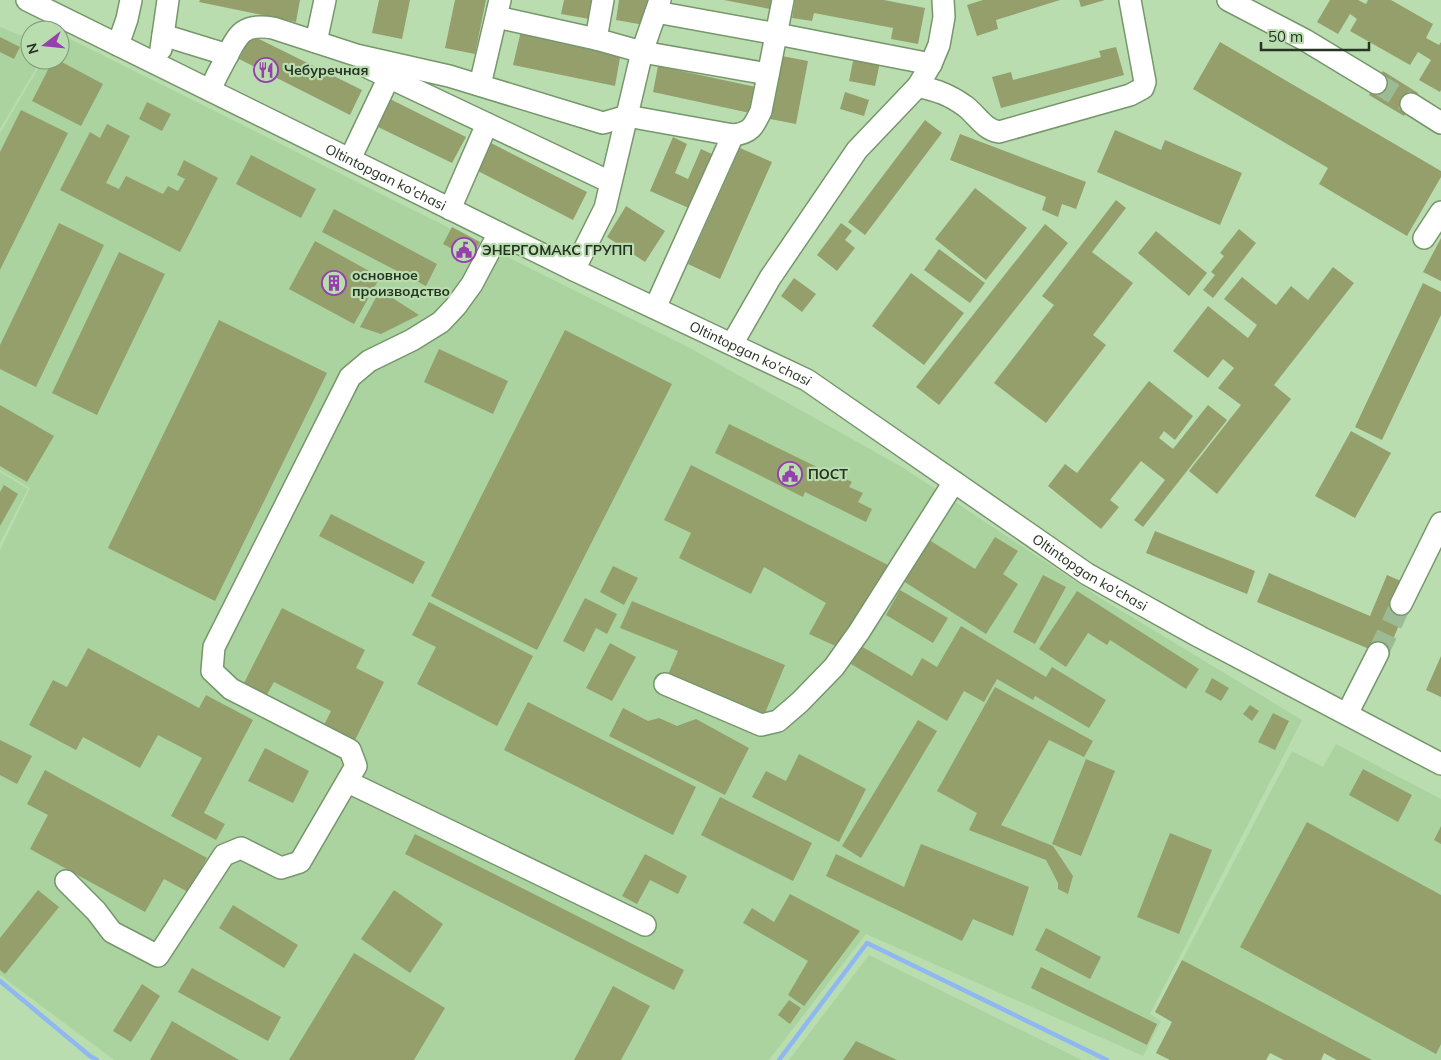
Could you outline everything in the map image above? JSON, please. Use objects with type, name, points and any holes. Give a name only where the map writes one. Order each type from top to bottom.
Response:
[{"type":"street","points":[[118,45],[131,0]]},
{"type":"street","points":[[158,64],[168,0]]},
{"type":"street","points":[[316,42],[325,0]]},
{"type":"street","points":[[596,40],[603,0]]},
{"type":"street","points":[[210,90],[237,37],[248,29],[260,26],[273,28],[356,55],[448,76],[603,122],[627,116],[733,135],[745,133],[755,124],[761,111],[783,0]]},
{"type":"street","points":[[732,344],[770,278],[857,150],[918,86],[931,64],[939,45],[944,17],[943,0]]},
{"type":"street","points":[[918,86],[944,92],[967,107],[991,130],[999,132],[1130,94],[1143,88],[1145,82],[1130,0]]},
{"type":"street","points":[[1228,0],[1304,40],[1376,83]]},
{"type":"street","name":"Oltintopgan ko'chasi","points":[[37,2],[118,45],[574,270],[807,380],[1087,574],[1200,637],[1441,764]]},
{"type":"street","points":[[574,270],[604,208],[642,52],[658,6],[777,34],[931,64]]},
{"type":"street","points":[[480,86],[498,8],[596,40],[642,52],[768,74]]},
{"type":"street","points":[[163,35],[228,55]]},
{"type":"street","points":[[356,55],[357,62],[610,182]]},
{"type":"street","points":[[350,159],[389,77]]},
{"type":"street","points":[[1411,104],[1441,123]]},
{"type":"street","points":[[450,209],[487,124]]},
{"type":"street","points":[[655,308],[733,135]]},
{"type":"street","points":[[1424,238],[1441,212]]},
{"type":"street","points":[[66,880],[96,911],[112,932],[158,956],[224,855],[241,848],[281,868],[300,862],[356,766],[350,750],[231,689],[212,671],[214,647],[350,377],[369,362],[412,340],[441,322],[456,306],[472,284],[498,232]]},
{"type":"street","points":[[665,684],[761,725],[778,721],[800,702],[834,667],[859,632],[954,482]]},
{"type":"street","points":[[1400,604],[1441,523]]},
{"type":"street","points":[[1347,714],[1378,653]]},
{"type":"street","points":[[348,782],[645,925]]},
{"type":"shaded area","points":[[0,27],[20,35],[20,70],[35,70],[0,129]]},
{"type":"shaded area","points":[[70,39],[690,348],[902,467],[1102,599],[1302,720],[1150,1014],[1161,1021],[1143,1056],[866,934],[769,1060],[114,1060],[0,975],[0,550],[30,488],[0,470],[0,133],[37,70],[70,70]]},
{"type":"shaded area","points":[[0,472],[28,489],[0,543]]},
{"type":"shaded area","points":[[1336,744],[1441,799],[1441,1060],[1337,1060],[1324,1053],[1321,1060],[1284,1060],[1270,1053],[1266,1060],[1170,1060],[1156,1053],[1172,1022],[1155,1012],[1292,751],[1323,767]]},
{"type":"shaded area","points":[[869,955],[1082,1060],[789,1060]]},
{"type":"building","points":[[200,0],[300,0],[296,22],[199,2]]},
{"type":"building","points":[[379,0],[410,0],[402,39],[372,33]]},
{"type":"building","points":[[455,0],[486,0],[475,54],[445,48]]},
{"type":"building","points":[[564,0],[599,0],[595,20],[561,14]]},
{"type":"building","points":[[619,0],[648,0],[644,25],[616,20]]},
{"type":"building","points":[[724,0],[771,0],[770,9]]},
{"type":"building","points":[[795,0],[884,0],[925,8],[918,44],[891,39],[893,28],[814,13],[812,21],[792,18]]},
{"type":"building","points":[[983,0],[1060,0],[996,20],[998,29],[977,36],[967,5]]},
{"type":"building","points":[[1079,0],[1105,0],[1081,7]]},
{"type":"building","points":[[1330,0],[1358,0],[1366,4],[1368,0],[1391,0],[1433,24],[1426,38],[1439,45],[1441,42],[1440,92],[1419,80],[1431,60],[1418,52],[1410,65],[1350,31],[1357,19],[1350,14],[1338,34],[1317,22]]},
{"type":"building","points":[[521,31],[621,52],[615,86],[513,65]]},
{"type":"building","points":[[251,35],[362,90],[350,115],[239,59]]},
{"type":"building","points":[[0,37],[20,47],[14,59],[0,52]]},
{"type":"building","points":[[1220,42],[1441,171],[1441,177],[1407,236],[1319,184],[1328,168],[1193,89]]},
{"type":"building","points":[[1116,47],[1124,75],[1001,108],[992,77],[1011,72],[1013,80],[1101,57],[1099,51]]},
{"type":"building","points":[[782,56],[808,61],[796,124],[770,119]]},
{"type":"building","points":[[854,56],[880,62],[875,86],[849,81]]},
{"type":"building","points":[[70,66],[103,84],[81,126],[32,101],[48,70],[70,70]]},
{"type":"building","points":[[658,66],[756,87],[750,113],[653,92]]},
{"type":"building","points":[[1383,71],[1418,93],[1404,116],[1369,95]]},
{"type":"building","points":[[845,92],[869,100],[864,116],[840,109]]},
{"type":"building","points":[[390,99],[466,137],[452,163],[376,126]]},
{"type":"building","points":[[147,102],[171,114],[162,131],[139,119]]},
{"type":"building","points":[[21,110],[68,133],[0,270],[0,152]]},
{"type":"building","points":[[925,120],[942,133],[865,235],[848,222]]},
{"type":"building","points":[[107,124],[130,136],[106,183],[119,189],[126,176],[163,194],[168,186],[178,191],[185,179],[177,175],[184,160],[218,178],[180,252],[60,190],[90,132],[100,138]]},
{"type":"building","points":[[1115,130],[1161,150],[1165,140],[1242,173],[1220,225],[1097,172]]},
{"type":"building","points":[[960,134],[1086,182],[1076,209],[1062,204],[1058,217],[1042,210],[1046,197],[950,160]]},
{"type":"building","points":[[673,137],[687,144],[675,173],[688,179],[701,149],[714,155],[691,209],[650,191]]},
{"type":"building","points":[[491,143],[587,192],[573,220],[478,171]]},
{"type":"building","points":[[740,148],[772,162],[720,279],[688,264]]},
{"type":"building","points":[[251,155],[316,189],[301,218],[236,184]]},
{"type":"building","points":[[975,188],[1027,228],[986,280],[935,239]]},
{"type":"building","points":[[1116,200],[1126,208],[1092,252],[1133,283],[1093,335],[1106,345],[1046,423],[994,383],[1054,305],[1042,296]]},
{"type":"building","points":[[626,206],[665,231],[645,262],[607,237]]},
{"type":"building","points":[[334,209],[437,264],[426,286],[322,232]]},
{"type":"building","points":[[59,223],[104,245],[36,387],[0,369],[0,345]]},
{"type":"building","points":[[841,223],[852,231],[845,240],[855,248],[837,271],[817,255]]},
{"type":"building","points":[[1045,224],[1068,243],[939,405],[916,387]]},
{"type":"building","points":[[452,227],[480,242],[471,259],[443,244]]},
{"type":"building","points":[[1239,229],[1256,243],[1213,298],[1203,290],[1215,275],[1211,272],[1224,256],[1220,253]]},
{"type":"building","points":[[1156,231],[1207,273],[1189,296],[1138,253]]},
{"type":"building","points":[[1441,238],[1441,281],[1423,272]]},
{"type":"building","name":"основное производство","points":[[315,241],[380,277],[354,324],[289,289]]},
{"type":"building","points":[[939,249],[985,283],[970,303],[924,270]]},
{"type":"building","points":[[119,252],[165,274],[97,415],[52,393]]},
{"type":"building","points":[[1333,267],[1354,283],[1274,385],[1291,399],[1217,494],[1189,471],[1241,405],[1218,388],[1234,368],[1223,359],[1208,378],[1173,351],[1208,306],[1248,338],[1257,325],[1224,299],[1242,277],[1276,305],[1291,286],[1308,300]]},
{"type":"building","points":[[911,273],[964,313],[924,365],[872,326]]},
{"type":"building","points":[[794,278],[816,294],[802,312],[781,296]]},
{"type":"building","points":[[1423,283],[1441,292],[1441,315],[1382,440],[1355,427]]},
{"type":"building","points":[[380,290],[419,315],[381,334],[360,327]]},
{"type":"building","points":[[219,320],[327,373],[215,601],[108,548]]},
{"type":"building","points":[[565,330],[672,384],[537,650],[431,596]]},
{"type":"building","points":[[439,349],[508,381],[493,414],[424,382]]},
{"type":"building","points":[[1149,381],[1193,416],[1175,440],[1164,431],[1159,438],[1173,449],[1208,405],[1227,420],[1143,527],[1134,520],[1165,480],[1141,461],[1110,500],[1119,507],[1101,529],[1048,486],[1065,464],[1077,473]]},
{"type":"building","points":[[0,405],[54,436],[27,482],[0,466]]},
{"type":"building","points":[[729,424],[817,467],[815,471],[826,477],[829,471],[852,482],[849,487],[863,493],[858,502],[872,509],[866,522],[805,492],[803,497],[715,453]]},
{"type":"building","points":[[1351,431],[1391,453],[1355,518],[1315,496]]},
{"type":"building","points":[[691,465],[892,567],[840,648],[809,634],[826,603],[764,567],[751,594],[679,558],[691,533],[664,520]]},
{"type":"building","points":[[4,485],[18,494],[0,526],[0,492]]},
{"type":"building","points":[[331,514],[425,562],[413,584],[319,536]]},
{"type":"building","points":[[1155,531],[1255,571],[1247,594],[1146,553]]},
{"type":"building","points":[[923,536],[975,569],[995,537],[1018,551],[1003,574],[1018,584],[986,634],[897,577]]},
{"type":"building","points":[[613,566],[638,578],[624,605],[600,592]]},
{"type":"building","points":[[1269,573],[1370,616],[1387,575],[1401,581],[1407,606],[1386,656],[1257,602]]},
{"type":"building","points":[[1043,575],[1066,587],[1035,644],[1013,632]]},
{"type":"building","points":[[900,590],[948,618],[933,643],[886,615]]},
{"type":"building","points":[[1077,591],[1199,669],[1186,689],[1110,640],[1107,645],[1088,633],[1066,667],[1039,649]]},
{"type":"building","points":[[585,598],[617,614],[607,634],[596,628],[584,652],[563,641]]},
{"type":"building","points":[[632,601],[785,665],[763,718],[667,677],[678,651],[620,628]]},
{"type":"building","points":[[429,602],[533,656],[497,726],[417,684],[436,647],[412,635]]},
{"type":"building","points":[[282,608],[365,650],[356,668],[384,682],[355,740],[324,725],[331,711],[274,682],[265,698],[242,687]]},
{"type":"building","points":[[961,626],[1046,677],[1052,667],[1106,700],[1089,728],[1035,696],[1033,700],[997,679],[984,702],[964,691],[947,721],[851,664],[861,646],[912,676],[922,658],[937,667]]},
{"type":"building","points":[[610,643],[636,657],[612,701],[586,688]]},
{"type":"building","points":[[88,648],[199,708],[206,695],[253,720],[204,813],[225,824],[216,840],[171,816],[202,758],[158,735],[140,768],[83,737],[76,750],[29,725],[53,680],[67,687]]},
{"type":"building","points":[[1441,656],[1441,697],[1426,690]]},
{"type":"building","points":[[1212,678],[1229,688],[1221,701],[1205,692]]},
{"type":"building","points":[[995,687],[1093,741],[1084,757],[1049,740],[1001,825],[1053,846],[1073,876],[1068,894],[1058,889],[1058,883],[1046,860],[969,830],[977,813],[937,791]]},
{"type":"building","points":[[528,702],[696,787],[673,835],[504,750]]},
{"type":"building","points":[[1250,705],[1259,711],[1252,721],[1243,714]]},
{"type":"building","points":[[623,708],[648,721],[659,718],[677,726],[696,719],[749,748],[725,795],[609,736]]},
{"type":"building","points":[[1273,713],[1289,721],[1275,750],[1258,742]]},
{"type":"building","points":[[918,720],[937,731],[861,858],[842,846]]},
{"type":"building","points":[[0,740],[32,756],[17,784],[0,775]]},
{"type":"building","points":[[265,748],[309,771],[293,803],[248,781]]},
{"type":"building","points":[[799,754],[866,789],[839,842],[752,797],[766,771],[786,781]]},
{"type":"building","points":[[1086,759],[1115,771],[1081,856],[1052,844]]},
{"type":"building","points":[[1363,769],[1412,795],[1398,822],[1349,795]]},
{"type":"building","points":[[45,770],[207,858],[188,892],[164,879],[145,912],[30,849],[48,815],[27,804]]},
{"type":"building","points":[[720,797],[812,843],[793,881],[701,835]]},
{"type":"building","points":[[1307,822],[1441,895],[1441,1044],[1436,1054],[1240,947]]},
{"type":"building","points":[[1441,826],[1441,844],[1434,840]]},
{"type":"building","points":[[1170,833],[1212,850],[1179,934],[1137,917]]},
{"type":"building","points":[[415,834],[684,970],[674,990],[405,854]]},
{"type":"building","points":[[921,844],[1029,887],[1013,936],[973,919],[962,941],[826,876],[836,854],[904,887]]},
{"type":"building","points":[[645,854],[687,876],[678,894],[650,880],[637,904],[622,896]]},
{"type":"building","points":[[38,890],[59,907],[5,974],[0,970],[0,938]]},
{"type":"building","points":[[394,890],[443,924],[410,973],[361,939]]},
{"type":"building","points":[[790,894],[860,931],[804,1006],[788,995],[808,961],[743,923],[752,908],[774,922]]},
{"type":"building","points":[[233,905],[298,945],[284,968],[219,928]]},
{"type":"building","points":[[1046,928],[1101,957],[1090,979],[1035,950]]},
{"type":"building","points":[[354,953],[445,1008],[414,1060],[289,1060]]},
{"type":"building","points":[[1182,960],[1372,1060],[1337,1060],[1324,1053],[1321,1060],[1284,1060],[1270,1053],[1266,1060],[1170,1060],[1156,1053],[1172,1022],[1155,1012]]},
{"type":"building","points":[[1041,967],[1157,1024],[1147,1045],[1031,988]]},
{"type":"building","points":[[192,968],[281,1017],[268,1041],[178,992]]},
{"type":"building","points":[[142,984],[160,996],[131,1042],[113,1031]]},
{"type":"building","points":[[613,986],[650,1006],[621,1060],[574,1060]]},
{"type":"building","points":[[789,1000],[801,1008],[790,1024],[778,1015]]},
{"type":"building","points":[[172,1021],[239,1060],[150,1060]]},
{"type":"building","points":[[856,1041],[897,1060],[843,1060]]},
{"type":"waterway","points":[[779,1060],[867,943],[1107,1060]]},
{"type":"waterway","points":[[0,981],[97,1060]]},
{"type":"tunnel","points":[[1376,83],[1411,104]]},
{"type":"tunnel","points":[[1378,653],[1401,604]]},
{"type":"place","name":"Чебуречная","points":[[266,70]]},
{"type":"place","name":"ЭНЕРГОМАКС ГРУПП","points":[[464,250]]},
{"type":"place","name":"основное производство","points":[[334,283]]},
{"type":"place","name":"ПОСТ","points":[[790,474]]}]
